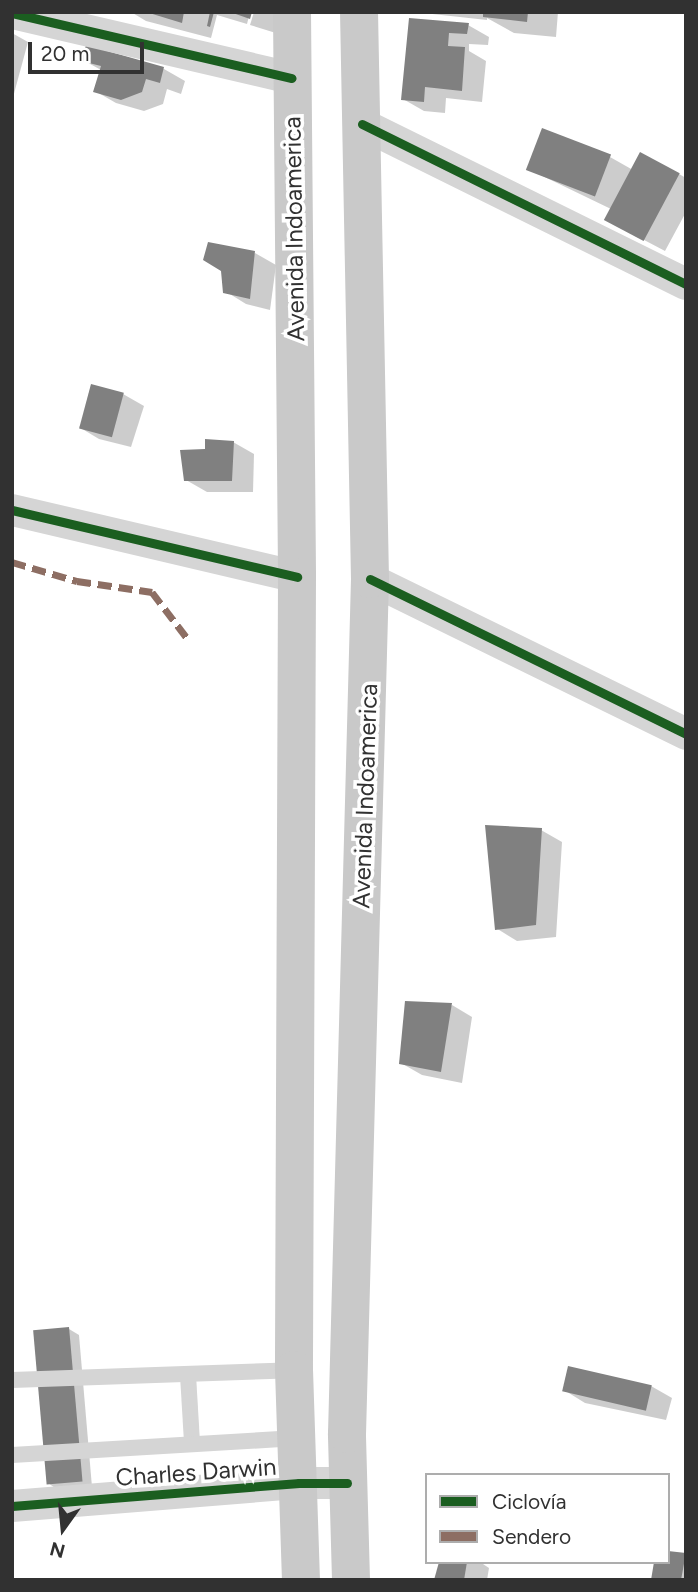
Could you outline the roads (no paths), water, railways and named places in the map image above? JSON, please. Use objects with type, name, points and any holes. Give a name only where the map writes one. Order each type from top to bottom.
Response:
[{"type":"main road","name":"Avenida Indoamerica","points":[[292,12],[297,577],[295,1370],[301,1580]]},
{"type":"main road","name":"Avenida Indoamerica","points":[[351,1580],[347,1434],[370,579],[359,12]]},
{"type":"main road","points":[[298,1438],[347,1434]]},
{"type":"street","points":[[12,13],[292,78]]},
{"type":"street","points":[[362,124],[686,285]]},
{"type":"street","points":[[12,510],[297,577]]},
{"type":"street","points":[[370,579],[686,734]]},
{"type":"street","name":"Charles Darwin","points":[[12,1506],[299,1483],[347,1483]]},
{"type":"lane","points":[[12,1380],[295,1370]]},
{"type":"lane","points":[[188,1375],[192,1442]]},
{"type":"lane","points":[[12,1455],[192,1442],[298,1438]]}]
